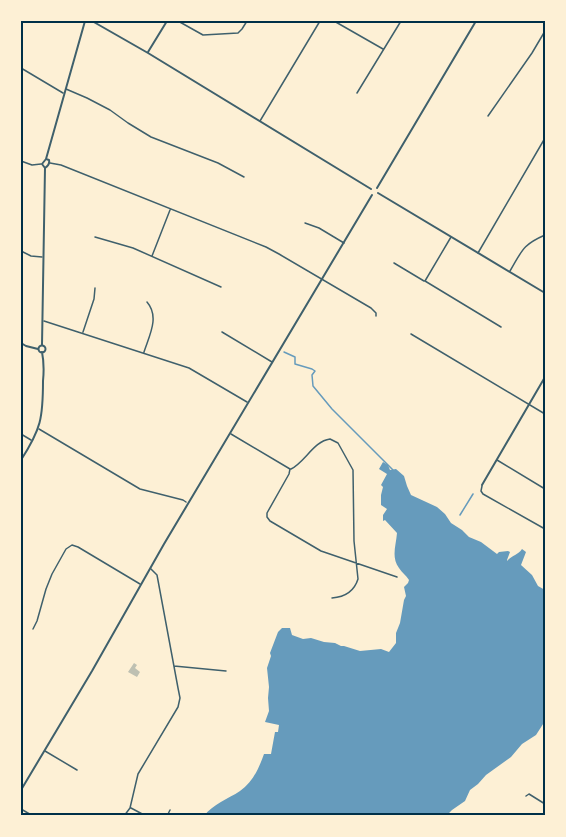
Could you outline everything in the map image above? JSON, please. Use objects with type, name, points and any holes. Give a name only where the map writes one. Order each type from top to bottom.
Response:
[{"type":"street","points":[[21,160],[32,165],[42,164],[46,159],[65,89],[88,21],[148,53],[371,189],[377,188]]},
{"type":"street","points":[[148,53],[167,21]]},
{"type":"street","points":[[178,21],[204,35],[238,33],[247,21]]},
{"type":"street","points":[[260,122],[320,21]]},
{"type":"street","points":[[334,21],[383,50]]},
{"type":"street","points":[[357,93],[401,21]]},
{"type":"street","points":[[378,194],[377,188],[476,21]]},
{"type":"street","points":[[488,116],[545,31]]},
{"type":"street","points":[[21,68],[64,94]]},
{"type":"street","points":[[65,89],[110,110],[151,136],[218,163],[244,177]]},
{"type":"street","points":[[478,253],[545,138]]},
{"type":"street","points":[[46,159],[49,163],[61,165],[266,247],[377,313]]},
{"type":"street","points":[[45,168],[49,163]]},
{"type":"street","points":[[39,349],[42,345],[43,321],[45,168],[42,164]]},
{"type":"street","points":[[21,790],[372,195],[371,189]]},
{"type":"street","points":[[372,195],[378,194],[545,293]]},
{"type":"street","points":[[152,256],[170,209]]},
{"type":"street","points":[[305,224],[319,228],[344,243]]},
{"type":"street","points":[[510,272],[525,246],[545,235]]},
{"type":"street","points":[[95,237],[133,248],[221,287]]},
{"type":"street","points":[[424,281],[451,237]]},
{"type":"street","points":[[21,251],[31,256],[43,257]]},
{"type":"street","points":[[394,263],[501,327]]},
{"type":"street","points":[[83,333],[94,299],[95,288]]},
{"type":"street","points":[[143,353],[154,317],[147,302]]},
{"type":"street","points":[[43,321],[189,368],[249,403]]},
{"type":"street","points":[[222,332],[273,362]]},
{"type":"street","points":[[411,334],[545,414]]},
{"type":"street","points":[[21,343],[42,352],[44,369],[43,404],[38,429],[21,460]]},
{"type":"street","points":[[42,345],[46,348],[42,352]]},
{"type":"street","points":[[545,377],[481,490],[483,494],[545,529]]},
{"type":"street","points":[[38,429],[140,489],[183,500],[189,504]]},
{"type":"street","points":[[21,434],[33,441]]},
{"type":"street","points":[[230,434],[290,469]]},
{"type":"street","points":[[332,598],[347,594],[356,585],[358,579],[356,562],[353,472],[338,443],[330,439],[323,440],[298,465],[290,469],[267,517],[315,548],[356,562],[397,577]]},
{"type":"street","points":[[496,460],[545,489]]},
{"type":"street","points":[[33,629],[52,574],[66,549],[72,545],[141,585]]},
{"type":"street","points":[[124,816],[130,808],[138,774],[179,704],[157,575],[151,568]]},
{"type":"street","points":[[174,666],[226,671]]},
{"type":"street","points":[[44,751],[77,770]]},
{"type":"street","points":[[526,796],[530,793],[545,804]]},
{"type":"street","points":[[130,808],[146,816]]},
{"type":"street","points":[[21,809],[33,816]]},
{"type":"street","points":[[166,816],[170,810]]},
{"type":"water","points":[[383,462],[390,470],[396,469],[404,476],[411,495],[437,507],[451,523],[469,537],[481,542],[497,554],[510,552],[507,561],[522,549],[526,552],[521,565],[532,575],[538,586],[545,590],[545,721],[536,735],[486,775],[470,790],[465,801],[446,816],[204,816],[216,805],[245,787],[255,774],[264,754],[271,754],[275,732],[278,732],[279,725],[265,722],[269,711],[267,668],[270,653],[278,632],[282,628],[290,628],[292,635],[303,639],[311,638],[335,643],[360,651],[381,649],[389,652],[396,643],[396,633],[406,596],[404,587],[409,580],[395,560],[397,533],[385,520],[383,521],[383,515],[387,509],[381,505],[383,487],[381,485],[387,474],[379,469]]},
{"type":"building","points":[[134,663],[137,665],[135,668],[140,672],[137,677],[128,672]]},
{"type":"waterway","points":[[284,352],[295,357],[295,364],[315,371],[312,375],[313,386],[332,409],[393,470]]},
{"type":"waterway","points":[[460,515],[473,494]]}]
